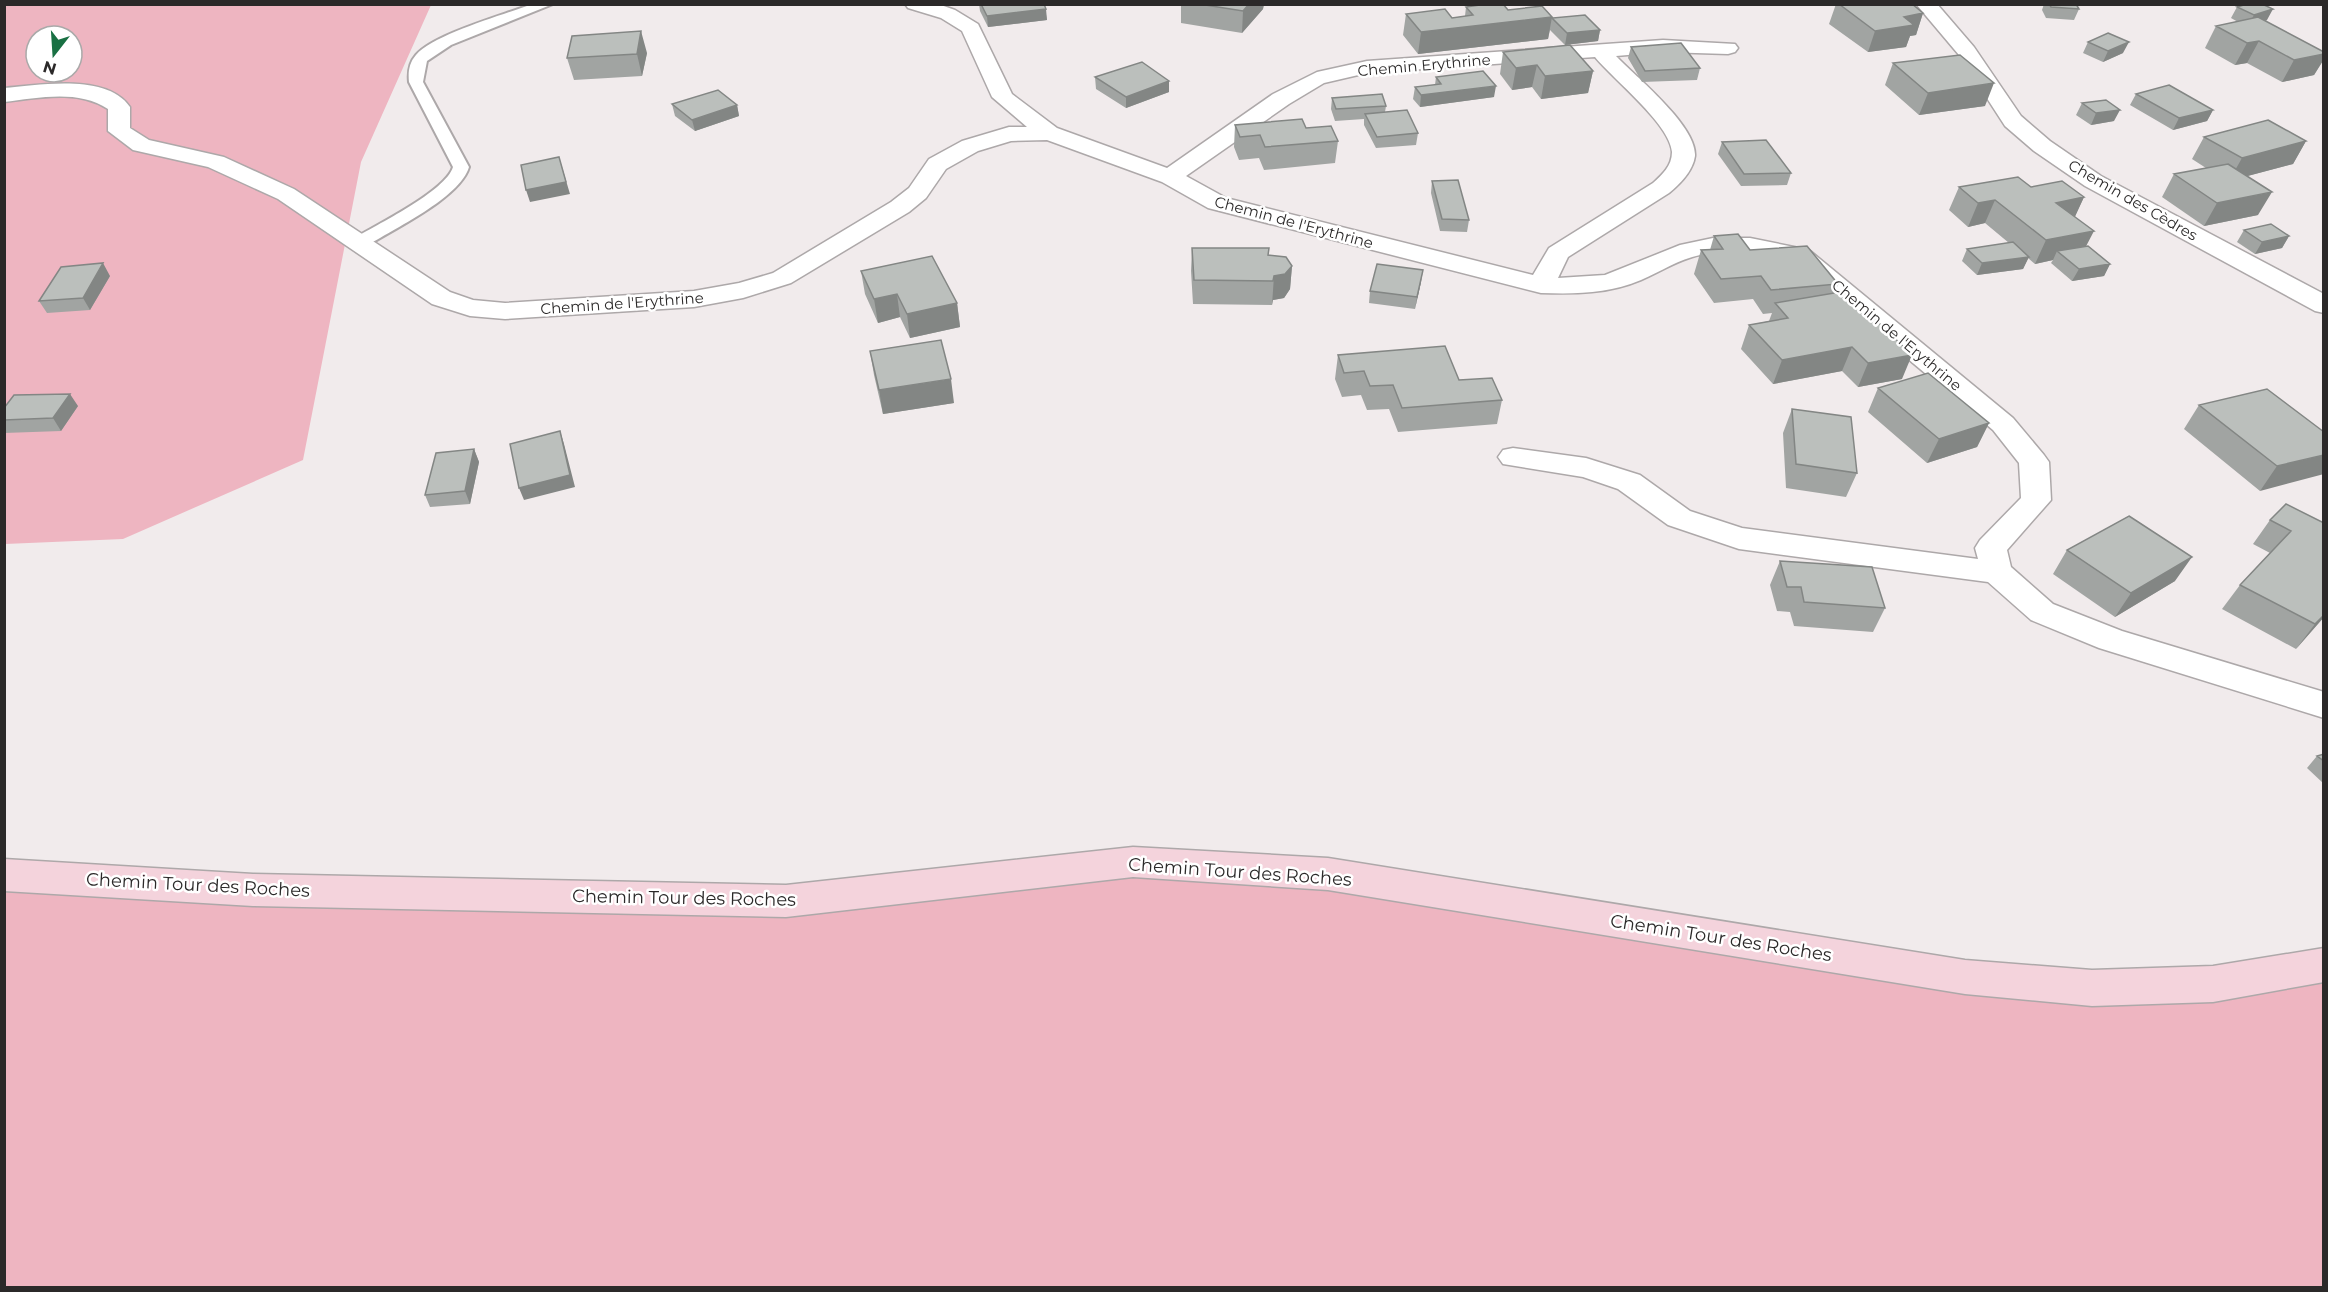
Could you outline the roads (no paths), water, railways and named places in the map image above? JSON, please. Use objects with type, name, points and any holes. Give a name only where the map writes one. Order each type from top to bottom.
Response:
[{"type":"street","points":[[915,4],[957,9],[971,28],[1003,97],[1049,133]]},
{"type":"street","name":"Chemin des Cèdres","points":[[1926,4],[1967,51],[2013,121],[2042,146],[2093,181],[2324,304]]},
{"type":"street","name":"Chemin Erythrine","points":[[1170,177],[1281,99],[1317,78],[1367,67],[1663,46],[1728,48]]},
{"type":"street","points":[[1541,285],[1558,253],[1661,188],[1676,175],[1681,162],[1683,148],[1672,127],[1602,52]]},
{"type":"street","name":"Chemin de l'Erythrine","points":[[4,95],[60,90],[100,94],[119,107],[119,132],[141,145],[216,162],[286,194],[441,298],[471,308],[505,311],[694,299],[743,290],[782,278],[900,207],[918,193],[937,164],[953,154],[1009,134],[1049,133],[1170,177],[1216,203],[1541,285],[1579,286],[1610,282],[1698,247],[1731,244],[1768,247],[1800,255],[2003,424],[2034,462],[2036,500],[1991,548],[1996,572]]},
{"type":"street","points":[[1513,457],[1586,468],[1629,482],[1679,518],[1739,538],[1996,572],[2042,612],[2111,640],[2324,705]]},
{"type":"street","name":"Chemin Tour des Roches","points":[[4,875],[253,890],[786,902],[1133,862],[1328,874],[1965,977],[2092,988],[2213,984],[2324,965]]},
{"type":"lane","points":[[359,243],[442,191],[458,177],[461,167],[416,82],[415,70],[423,56],[447,42],[546,4]]}]
